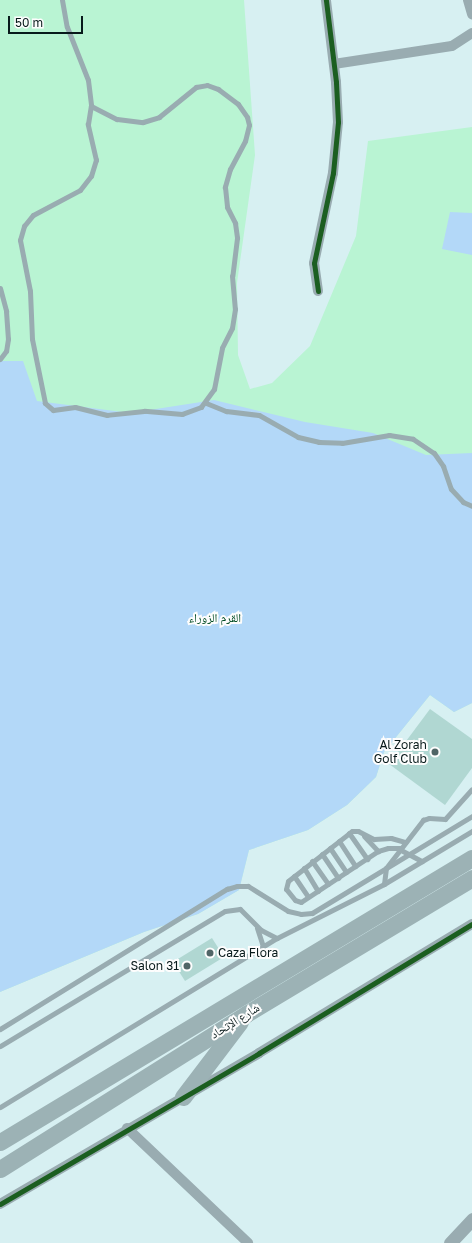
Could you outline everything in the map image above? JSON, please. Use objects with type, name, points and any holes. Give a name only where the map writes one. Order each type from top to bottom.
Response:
[{"type":"highway","name":"شارع الإتحاد","points":[[0,1142],[472,858]]},
{"type":"highway","name":"شارع الإتحاد","points":[[0,1170],[246,1014],[472,878]]},
{"type":"highway","points":[[183,1097],[246,1014]]},
{"type":"street","points":[[318,291],[314,263],[330,189],[337,142],[338,102],[326,0]]},
{"type":"street","points":[[468,0],[472,14]]},
{"type":"street","points":[[334,64],[452,46],[472,33]]},
{"type":"street","points":[[0,1204],[127,1128],[183,1097],[472,924]]},
{"type":"street","points":[[127,1128],[248,1243]]},
{"type":"street","points":[[450,1243],[472,1219]]},
{"type":"lane","points":[[62,0],[67,27],[88,80],[91,106],[88,124],[96,160],[91,176],[73,194],[33,215],[21,233],[21,248],[30,291],[32,340],[46,402],[53,410],[81,408],[107,415],[144,411],[182,414],[195,410],[206,402],[217,380],[222,348],[234,318],[232,276],[237,238],[235,223],[227,207],[225,187],[230,169],[248,134],[247,118],[238,104],[218,89],[207,85],[196,87],[159,117],[142,122],[117,119],[91,106]]},
{"type":"lane","points":[[0,288],[6,311],[8,339],[6,351],[0,359]]},
{"type":"lane","points":[[206,402],[226,411],[259,415],[298,437],[319,442],[342,442],[389,434],[413,439],[434,453],[443,466],[451,489],[463,502],[472,506]]},
{"type":"lane","points":[[384,884],[386,868],[399,849],[426,818],[445,819],[472,789]]},
{"type":"lane","points":[[0,1029],[232,887],[243,885],[253,888],[288,911],[306,914],[409,856],[472,816]]},
{"type":"lane","points":[[405,842],[391,838],[374,839],[355,830],[338,841],[286,882],[286,889],[297,902],[318,891],[378,851],[399,849],[409,856],[422,861]]},
{"type":"lane","points":[[0,1107],[263,946],[384,884],[472,831]]},
{"type":"lane","points":[[361,832],[378,851]]},
{"type":"lane","points":[[349,833],[367,859]]},
{"type":"lane","points":[[338,841],[356,866]]},
{"type":"lane","points":[[330,848],[346,872]]},
{"type":"lane","points":[[322,854],[338,878]]},
{"type":"lane","points":[[312,861],[328,884]]},
{"type":"lane","points":[[304,868],[318,891]]},
{"type":"lane","points":[[294,876],[308,897]]},
{"type":"lane","points":[[0,1046],[225,911],[240,909],[261,930],[277,938]]},
{"type":"lane","points":[[254,922],[263,946]]},
{"type":"green space","name":"القرم الزوراء","points":[[0,0],[244,0],[255,155],[237,283],[238,355],[250,389],[272,383],[310,346],[356,236],[368,141],[472,127],[472,703],[454,712],[430,695],[384,752],[376,777],[347,805],[308,830],[249,850],[239,890],[198,914],[144,932],[0,992]]},
{"type":"water","points":[[450,212],[472,213],[472,255],[442,249]]},
{"type":"water","name":"القرم الزوراء","points":[[0,361],[23,361],[37,401],[130,413],[214,400],[305,422],[373,433],[426,455],[472,453],[472,703],[454,712],[430,695],[384,752],[376,777],[347,805],[308,830],[249,850],[239,890],[198,914],[144,932],[0,992]]},
{"type":"building","name":"Al Zorah Golf Club","points":[[430,709],[472,739],[472,768],[445,805],[389,764]]},
{"type":"building","points":[[212,938],[224,957],[185,981],[173,962]]},
{"type":"cycle path","points":[[318,291],[314,263],[333,173],[338,122],[336,82],[326,0]]},
{"type":"cycle path","points":[[0,1204],[259,1053],[472,924]]},
{"type":"place","name":"Al Zorah Golf Club","points":[[435,752]]},
{"type":"place","name":"Caza Flora","points":[[210,953]]},
{"type":"place","name":"Salon 31","points":[[187,966]]}]
